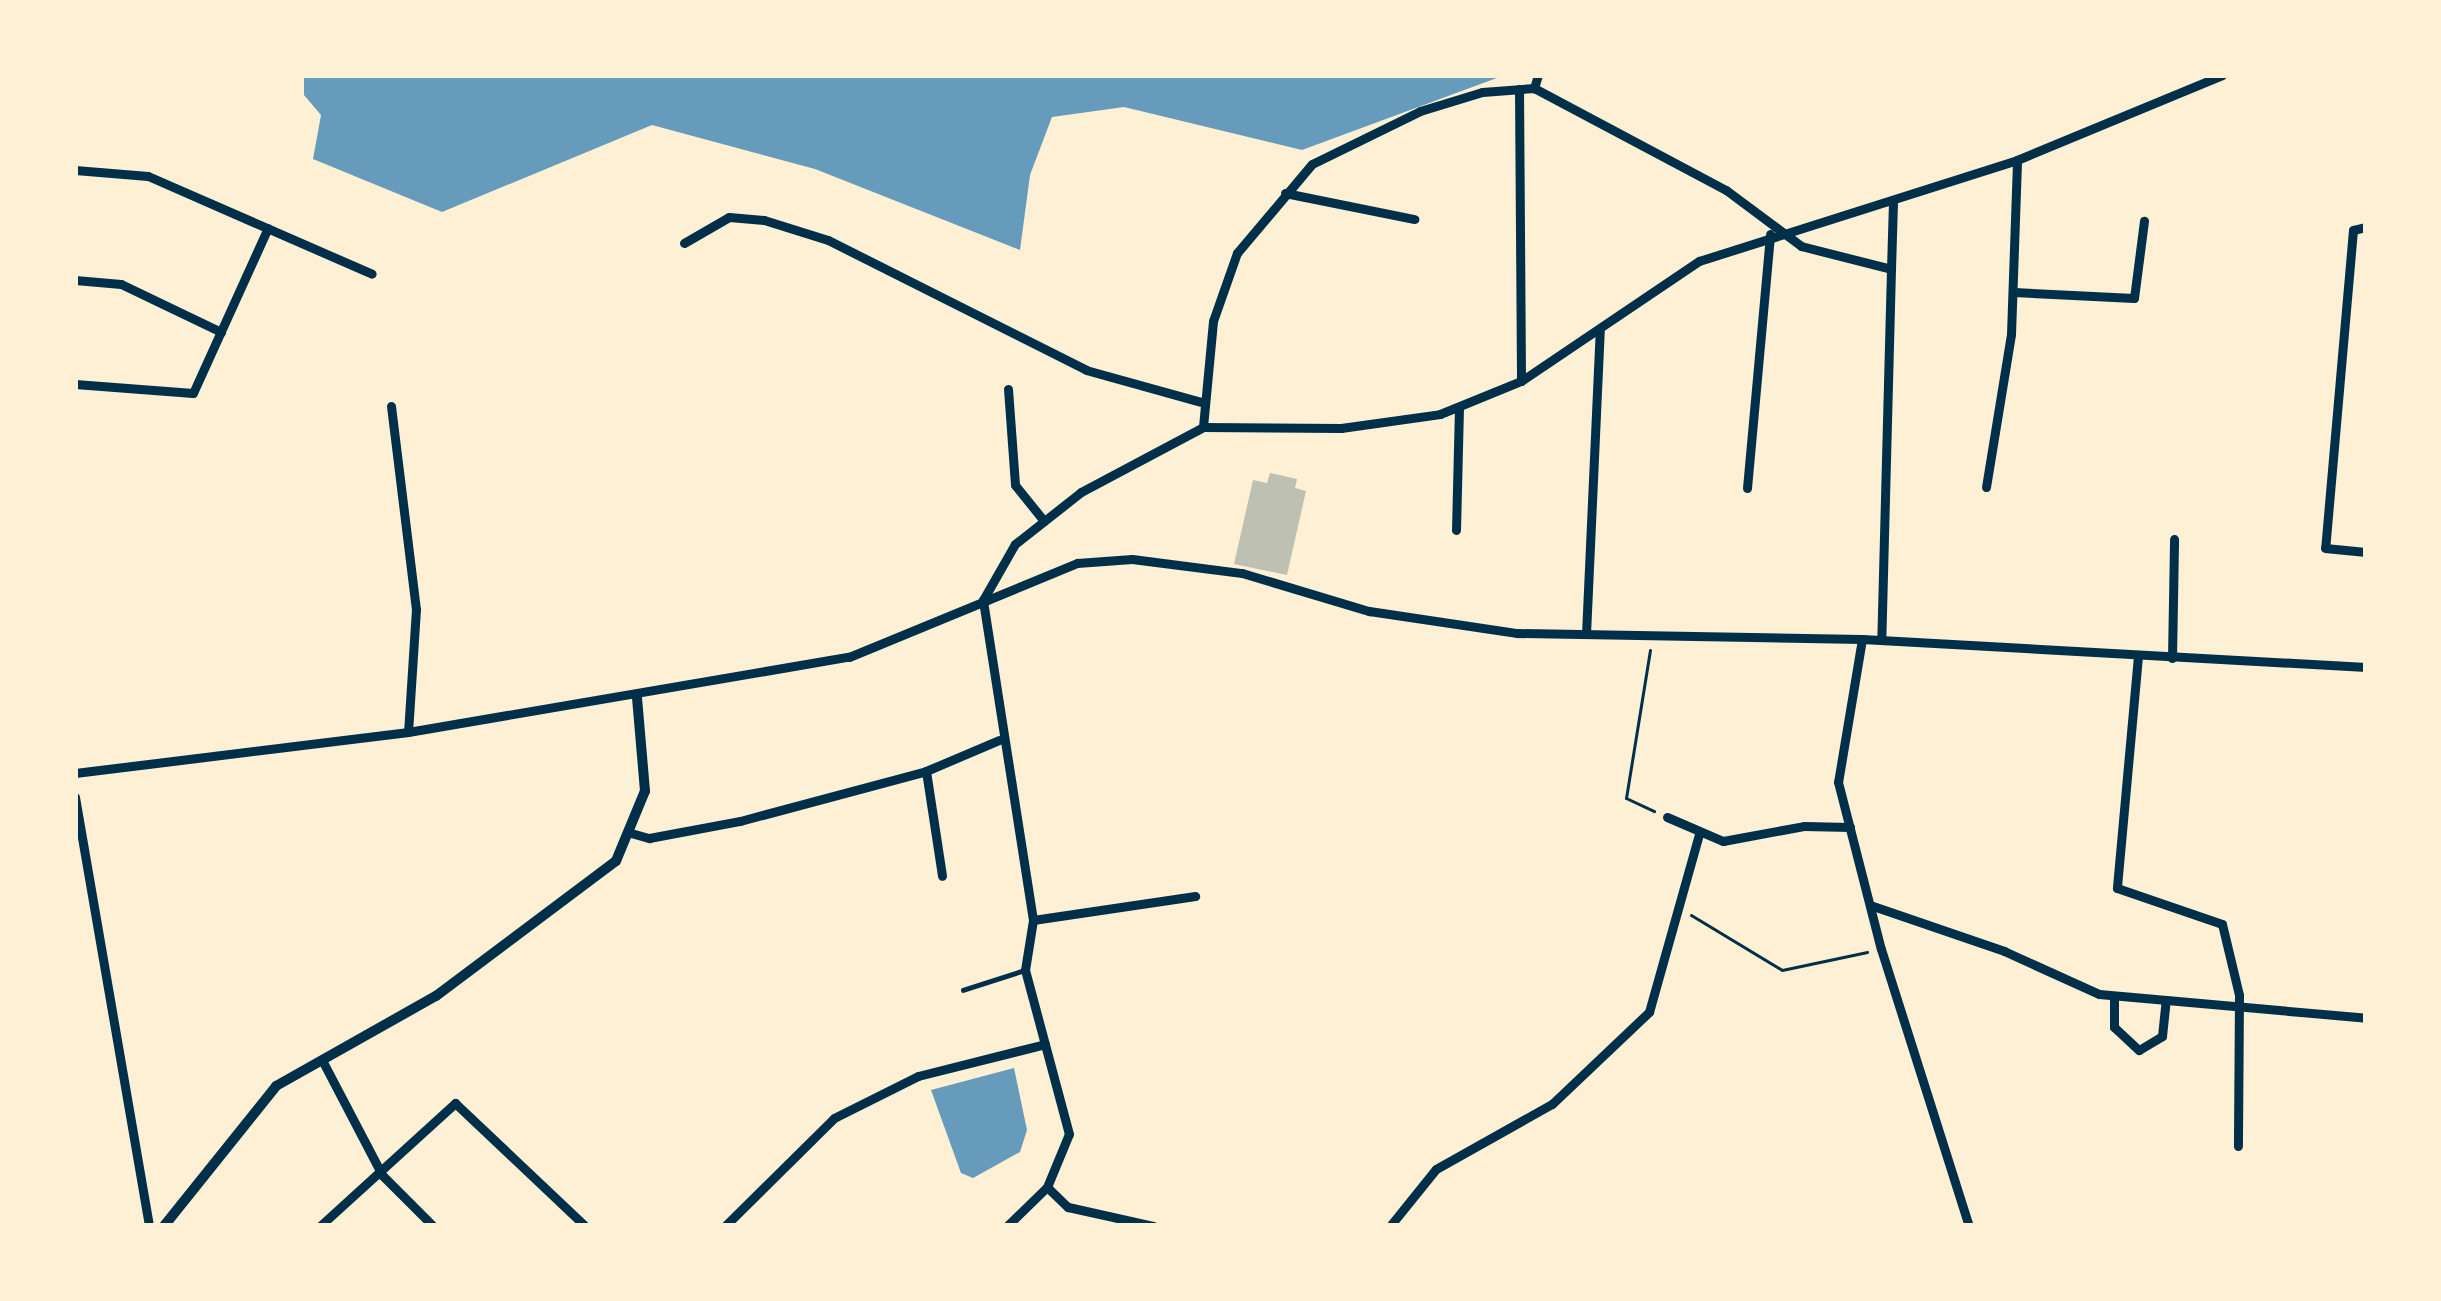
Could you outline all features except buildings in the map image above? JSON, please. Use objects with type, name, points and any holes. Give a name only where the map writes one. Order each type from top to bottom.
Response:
[{"type":"street","points":[[1534,88],[1538,75]]},
{"type":"street","points":[[1007,1226],[1047,1187],[1069,1134],[1025,970],[1034,920],[999,740],[982,600],[1015,544],[1155,446],[1203,427],[1341,428],[1459,406],[1521,381],[1700,262],[1774,232],[2017,160],[2222,75]]},
{"type":"street","points":[[1203,427],[1201,402],[1213,321],[1237,253],[1312,164],[1420,111],[1534,88],[1726,190],[1774,232],[1802,246],[1891,269]]},
{"type":"street","points":[[1519,89],[1526,194],[1521,381]]},
{"type":"street","points":[[1986,488],[2014,292],[2017,160]]},
{"type":"street","points":[[75,170],[148,176],[372,274]]},
{"type":"street","points":[[1285,193],[1414,219]]},
{"type":"street","points":[[1881,640],[1893,200]]},
{"type":"street","points":[[684,243],[729,217],[764,220],[828,240],[1086,370],[1201,402]]},
{"type":"street","points":[[2014,292],[2134,298],[2144,221]]},
{"type":"street","points":[[2366,227],[2353,230],[2325,548],[2366,552]]},
{"type":"street","points":[[75,384],[194,393],[268,228]]},
{"type":"street","points":[[1747,488],[1774,232]]},
{"type":"street","points":[[75,280],[121,284],[221,332]]},
{"type":"street","points":[[1586,634],[1600,329]]},
{"type":"street","points":[[1008,389],[1015,485],[1045,520]]},
{"type":"street","points":[[391,406],[416,609],[407,732]]},
{"type":"street","points":[[1456,530],[1459,406]]},
{"type":"street","points":[[2172,658],[2174,539]]},
{"type":"street","points":[[75,773],[637,698],[849,657],[1077,563],[1132,559],[1242,573],[1443,625],[1586,634],[1862,639],[2366,667]]},
{"type":"street","points":[[1862,639],[1838,782],[1881,949],[1970,1226]]},
{"type":"street","points":[[2138,656],[2117,888],[2222,924],[2239,1006],[2238,1146]]},
{"type":"street","points":[[164,1226],[276,1086],[436,996],[616,861],[645,791],[637,698]]},
{"type":"street","points":[[631,833],[650,838],[740,821],[926,771],[999,740]]},
{"type":"street","points":[[926,771],[942,876]]},
{"type":"street","points":[[75,797],[149,1226]]},
{"type":"street","points":[[1667,817],[1723,841],[1804,826],[1850,827]]},
{"type":"street","points":[[1390,1226],[1436,1169],[1552,1104],[1649,1012],[1700,834]]},
{"type":"street","points":[[1034,920],[1196,896]]},
{"type":"street","points":[[1870,905],[2114,996],[2366,1018]]},
{"type":"street","points":[[2114,996],[2114,1027],[2139,1050],[2162,1036],[2166,1000]]},
{"type":"street","points":[[725,1226],[834,1118],[918,1076],[1045,1044]]},
{"type":"street","points":[[322,1060],[382,1175],[433,1226]]},
{"type":"street","points":[[320,1226],[382,1175],[455,1103],[585,1226]]},
{"type":"street","points":[[1047,1187],[1067,1207],[1154,1226]]},
{"type":"lane","points":[[963,990],[1025,970]]},
{"type":"path","points":[[1652,634],[1626,798],[1667,817]]},
{"type":"path","points":[[1677,905],[1782,970],[1881,949]]},
{"type":"water","points":[[304,75],[1505,75],[1302,150],[1124,107],[1052,117],[1030,175],[1020,250],[815,169],[652,125],[442,212],[313,159],[321,115],[304,95]]},
{"type":"water","points":[[1014,1068],[1027,1130],[1020,1152],[973,1178],[961,1173],[931,1090]]}]
